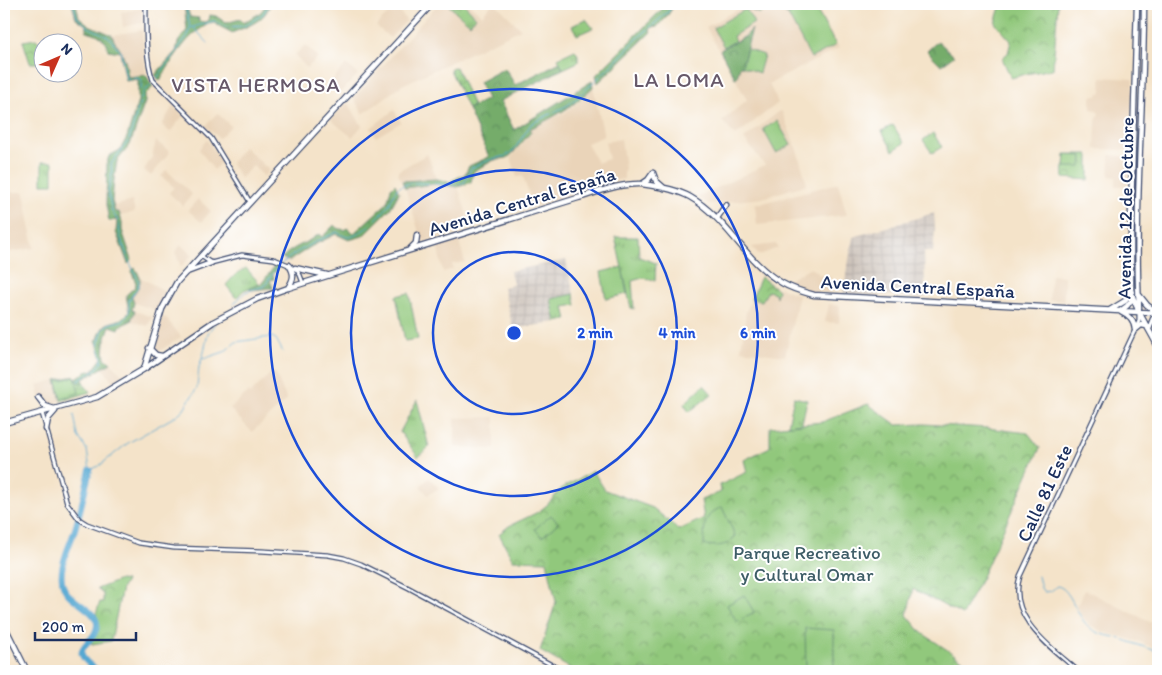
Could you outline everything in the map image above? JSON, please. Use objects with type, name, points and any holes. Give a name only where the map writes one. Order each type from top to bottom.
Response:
[{"type":"main road","points":[[144,369],[162,309],[177,282],[432,4]]},
{"type":"main road","name":"Avenida 12 de Octubre","points":[[1137,4],[1131,289],[1139,312]]},
{"type":"main road","name":"Avenida 12 de Octubre","points":[[1139,312],[1138,191],[1144,4]]},
{"type":"main road","points":[[1134,128],[1141,126]]},
{"type":"main road","points":[[641,184],[648,180],[653,173],[656,181],[665,188]]},
{"type":"main road","name":"Avenida Central España","points":[[4,423],[97,397],[144,369],[224,316],[257,299],[303,283],[612,188],[641,184],[665,188],[690,197],[717,218],[772,277],[794,289],[814,295],[1158,313]]},
{"type":"main road","points":[[717,218],[726,205]]},
{"type":"main road","points":[[410,250],[416,243],[417,236]]},
{"type":"main road","points":[[186,273],[211,263]]},
{"type":"main road","points":[[288,264],[294,275],[293,281],[288,288]]},
{"type":"main road","points":[[295,268],[328,276]]},
{"type":"main road","points":[[1107,311],[1123,303],[1128,298],[1131,289]]},
{"type":"main road","points":[[1138,294],[1146,305],[1158,313],[1148,328]]},
{"type":"main road","points":[[1133,298],[1119,312],[1130,317],[1135,330]]},
{"type":"main road","points":[[1139,312],[1158,347]]},
{"type":"main road","points":[[1135,330],[1140,325],[1148,328]]},
{"type":"main road","points":[[149,348],[156,355],[162,356]]},
{"type":"main road","points":[[38,397],[45,406],[56,409],[49,417],[46,429]]},
{"type":"main road","points":[[4,625],[27,671]]},
{"type":"street","points":[[146,4],[146,27],[153,80],[211,138],[250,202]]},
{"type":"street","points":[[201,256],[211,263],[242,254],[264,256],[295,268],[303,283]]},
{"type":"street","name":"Calle 81 Este","points":[[1078,671],[1030,626],[1022,611],[1017,588],[1022,569],[1139,321],[1139,312]]},
{"type":"street","points":[[42,413],[64,497],[73,513],[87,524],[140,543],[174,548],[262,551],[328,555],[344,558],[361,564],[408,588],[563,671]]},
{"type":"shaded area","points":[[438,4],[469,4],[482,15],[492,4],[496,4],[521,29],[402,85],[363,114],[353,97]]},
{"type":"shaded area","points":[[747,4],[815,4],[839,48],[769,84],[778,103],[735,136],[722,121],[747,100],[706,27]]},
{"type":"shaded area","points":[[395,6],[407,21],[390,38],[376,26]]},
{"type":"shaded area","points":[[142,8],[142,23],[123,27],[121,12]]},
{"type":"shaded area","points":[[142,30],[146,75],[128,77],[126,63],[112,35]]},
{"type":"shaded area","points":[[305,45],[318,57],[307,68],[295,55]]},
{"type":"shaded area","points":[[346,64],[358,74],[341,92],[331,82]]},
{"type":"shaded area","points":[[1101,77],[1132,79],[1133,81],[1130,150],[1095,148],[1096,121],[1099,114],[1097,110],[1091,109],[1091,96],[1098,96],[1099,93],[1102,93]]},
{"type":"shaded area","points":[[593,87],[604,136],[587,143],[597,163],[609,159],[605,142],[621,139],[625,169],[624,179],[605,182],[533,207],[523,176],[517,177],[511,157],[531,133],[529,129],[562,114],[580,101]]},
{"type":"shaded area","points":[[346,104],[349,104],[362,126],[352,137],[331,120]]},
{"type":"shaded area","points":[[173,106],[183,116],[170,132],[162,125]]},
{"type":"shaded area","points":[[394,110],[401,122],[376,137],[371,128]]},
{"type":"shaded area","points":[[781,110],[797,150],[807,184],[762,198],[709,204],[697,197],[765,165],[744,139]]},
{"type":"shaded area","points":[[217,113],[231,126],[219,138],[206,126]]},
{"type":"shaded area","points":[[207,140],[221,162],[214,170],[199,149]]},
{"type":"shaded area","points":[[156,141],[170,152],[151,176],[144,170],[152,157]]},
{"type":"shaded area","points":[[244,147],[269,170],[264,176],[253,166],[240,178],[231,163]]},
{"type":"shaded area","points":[[427,154],[437,179],[402,181],[398,171]]},
{"type":"shaded area","points":[[1110,155],[1130,157],[1128,186],[1116,186],[1116,177],[1109,176]]},
{"type":"shaded area","points":[[166,170],[192,194],[183,206],[169,193],[174,187],[161,176]]},
{"type":"shaded area","points":[[838,183],[847,215],[757,225],[755,205]]},
{"type":"shaded area","points":[[434,184],[458,187],[470,224],[460,227],[461,230],[425,241],[421,238],[405,188]]},
{"type":"shaded area","points":[[4,192],[24,192],[34,248],[4,253]]},
{"type":"shaded area","points":[[198,199],[211,211],[201,222],[188,210]]},
{"type":"shaded area","points":[[132,201],[135,212],[121,216],[119,211],[116,212],[114,206]]},
{"type":"shaded area","points":[[934,213],[933,252],[924,251],[925,298],[880,294],[843,294],[853,237]]},
{"type":"shaded area","points":[[458,238],[465,262],[452,264],[453,269],[443,272],[437,245]]},
{"type":"shaded area","points":[[776,244],[778,248],[759,255],[752,247]]},
{"type":"shaded area","points":[[181,245],[192,255],[181,267],[175,252]]},
{"type":"shaded area","points":[[566,260],[574,294],[551,299],[556,322],[513,329],[503,287],[513,285],[510,271]]},
{"type":"shaded area","points":[[809,268],[818,272],[818,275],[831,277],[828,293],[811,291],[789,284],[789,280]]},
{"type":"shaded area","points":[[1051,275],[1064,276],[1064,301],[1049,300]]},
{"type":"shaded area","points":[[138,276],[165,291],[156,310],[134,303],[132,296],[141,283]]},
{"type":"shaded area","points":[[761,277],[779,289],[779,287],[799,295],[785,356],[741,350],[746,312]]},
{"type":"shaded area","points":[[829,304],[840,306],[839,323],[825,322]]},
{"type":"shaded area","points":[[135,311],[152,317],[148,326],[131,321]]},
{"type":"shaded area","points":[[163,317],[166,318],[181,337],[157,353],[153,348]]},
{"type":"shaded area","points":[[111,363],[124,376],[113,382],[102,367]]},
{"type":"shaded area","points":[[272,372],[276,374],[287,400],[252,432],[230,409],[248,392],[250,394]]},
{"type":"shaded area","points":[[56,380],[61,401],[50,405],[46,404],[40,396],[37,385]]},
{"type":"shaded area","points":[[495,417],[495,449],[455,447],[455,418]]},
{"type":"shaded area","points":[[429,478],[439,488],[428,495],[420,486]]},
{"type":"shaded area","points":[[1085,590],[1152,623],[1152,627],[1158,632],[1158,650],[1140,642],[1103,632],[1090,625],[1081,615],[1077,606]]},
{"type":"green space","points":[[72,4],[76,4],[79,17],[89,25],[112,35],[123,56],[128,77],[146,75],[153,87],[145,95],[145,102],[130,145],[117,161],[114,180],[112,201],[115,212],[119,212],[122,230],[132,260],[128,264],[116,232],[117,220],[109,221],[106,205],[107,162],[109,156],[120,150],[127,137],[138,101],[138,79],[126,81],[120,52],[108,50],[105,42],[100,37],[86,31],[87,26],[76,18]]},
{"type":"green space","points":[[184,4],[186,4],[190,17],[199,18],[198,21],[206,22],[209,20],[210,15],[216,16],[226,23],[240,19],[244,23],[259,13],[266,4],[272,4],[258,20],[232,33],[213,22],[196,32],[182,47],[160,81],[155,75],[176,51],[178,42],[187,30]]},
{"type":"green space","points":[[451,4],[464,4],[476,17],[470,24],[449,6]]},
{"type":"green space","points":[[666,4],[675,4],[666,18],[656,28],[654,26],[650,30],[651,32],[598,83],[596,75]]},
{"type":"green space","points":[[749,4],[805,4],[787,15],[783,12],[774,12],[768,6],[758,7],[763,11],[760,14],[743,7]]},
{"type":"green space","points":[[809,4],[813,4],[836,45],[811,58],[788,15]]},
{"type":"green space","points":[[1001,4],[1058,4],[1053,69],[1011,78],[1002,58],[1008,53],[1011,41],[995,23]]},
{"type":"green space","points":[[746,9],[754,23],[733,36],[735,41],[724,47],[713,28]]},
{"type":"green space","points":[[586,19],[593,28],[577,35],[572,26]]},
{"type":"green space","points":[[752,29],[742,66],[740,66],[735,78],[720,50],[746,36]]},
{"type":"green space","points":[[32,40],[32,63],[30,63],[23,41]]},
{"type":"green space","points":[[938,41],[954,56],[941,65],[927,51]]},
{"type":"green space","points":[[747,49],[764,55],[759,73],[742,66]]},
{"type":"green space","points":[[575,50],[578,55],[578,62],[563,69],[558,58]]},
{"type":"green space","points":[[560,62],[563,69],[500,101],[514,130],[592,81],[593,87],[555,116],[530,129],[531,132],[507,158],[494,160],[474,171],[471,182],[458,187],[434,184],[405,188],[402,181],[437,179],[449,182],[465,174],[469,166],[489,157],[468,109],[487,99],[479,82],[505,68],[515,85]]},
{"type":"green space","points":[[456,67],[473,106],[468,109],[450,69]]},
{"type":"green space","points":[[777,121],[791,145],[776,153],[763,129]]},
{"type":"green space","points":[[893,125],[904,143],[893,151],[882,131]]},
{"type":"green space","points":[[933,133],[942,147],[932,153],[923,140]]},
{"type":"green space","points":[[1065,154],[1088,154],[1089,180],[1063,178]]},
{"type":"green space","points":[[1066,155],[1082,156],[1081,167],[1065,167]]},
{"type":"green space","points":[[42,162],[53,162],[53,184],[42,184]]},
{"type":"green space","points":[[395,184],[399,193],[390,209],[363,236],[349,240],[336,234],[312,246],[289,261],[282,258],[290,251],[319,234],[322,237],[334,225],[345,230],[347,228],[354,233],[387,203],[391,188]]},
{"type":"green space","points":[[1135,195],[1136,286],[1134,290],[1133,196]]},
{"type":"green space","points":[[615,237],[638,237],[639,257],[656,263],[655,280],[643,278],[632,281],[634,309],[631,308]]},
{"type":"green space","points":[[274,263],[281,266],[273,274],[274,279],[270,280],[273,288],[251,290],[250,288],[262,283],[273,268]]},
{"type":"green space","points":[[622,267],[627,294],[606,299],[601,272]]},
{"type":"green space","points":[[135,268],[140,282],[132,296],[134,303],[132,310],[135,311],[131,321],[120,326],[119,329],[110,326],[105,342],[104,354],[105,358],[111,363],[83,379],[84,382],[81,384],[76,378],[93,370],[102,358],[96,340],[101,331],[107,324],[119,320],[129,312],[126,295],[135,287],[136,283],[131,271]]},
{"type":"green space","points":[[246,268],[260,284],[244,290],[236,298],[226,285],[235,275]]},
{"type":"green space","points":[[761,277],[778,290],[776,297],[775,293],[768,291],[762,301],[751,299]]},
{"type":"green space","points":[[409,293],[418,339],[405,341],[396,296]]},
{"type":"green space","points":[[574,294],[576,305],[564,307],[567,320],[556,322],[551,299]]},
{"type":"green space","points":[[75,376],[77,381],[81,384],[83,382],[90,392],[61,401],[56,380]]},
{"type":"green space","points":[[75,377],[79,393],[61,398],[57,381]]},
{"type":"green space","points":[[704,385],[712,394],[689,412],[684,404]]},
{"type":"green space","points":[[794,397],[807,400],[802,423],[788,425]]},
{"type":"green space","points":[[417,400],[429,447],[418,457],[400,432]]},
{"type":"green space","name":"Parque Recreativo y Cultural Omar","points":[[868,404],[897,425],[924,424],[1028,433],[1040,448],[981,579],[962,615],[913,589],[907,615],[922,633],[967,663],[975,671],[575,671],[540,651],[556,602],[547,561],[513,560],[499,534],[509,526],[538,512],[562,488],[593,471],[605,490],[653,508],[679,530],[704,518],[701,500],[721,492],[720,485],[747,472],[744,460],[770,447],[770,427],[822,422]]},
{"type":"green space","points":[[722,507],[735,535],[726,544],[718,546],[704,545],[706,522],[711,514]]},
{"type":"green space","points":[[551,515],[558,523],[542,537],[535,529]]},
{"type":"green space","points":[[120,580],[126,581],[122,588],[111,641],[92,644],[90,637],[93,633],[96,614],[100,602],[103,602],[103,594],[97,589]]},
{"type":"green space","points":[[744,595],[754,612],[737,622],[727,605]]},
{"type":"green space","points":[[805,628],[834,630],[834,671],[806,671]]},
{"type":"waterway","points":[[73,4],[77,17],[88,27],[109,37],[121,52],[126,79],[137,78],[142,80],[141,88],[143,91]]},
{"type":"waterway","points":[[185,4],[190,27]]},
{"type":"waterway","points":[[157,78],[188,35],[190,28],[214,21],[226,27],[244,26],[263,14],[269,4]]},
{"type":"waterway","points":[[234,304],[245,292],[265,286],[278,267],[305,247],[337,232],[348,237],[364,230],[385,210],[395,191],[403,185],[411,183],[458,184],[465,182],[471,168],[492,159],[506,156],[514,150],[531,124],[568,105],[577,98],[638,38],[669,11],[672,4]]},
{"type":"waterway","points":[[193,27],[208,43]]},
{"type":"waterway","points":[[78,381],[101,364],[102,359],[98,344],[103,329],[108,324],[124,320],[129,313],[129,300],[138,287],[139,282],[120,236],[119,223],[112,211],[108,193],[112,173],[111,164],[129,140],[143,92],[151,85]]},
{"type":"waterway","points":[[74,415],[78,436],[87,450],[90,470],[99,466],[128,443],[183,410],[197,388],[199,367],[208,333],[215,323]]},
{"type":"waterway","points":[[203,359],[224,352],[236,342],[272,337],[276,339],[283,352]]},
{"type":"waterway","points":[[90,470],[77,522],[65,558],[62,581],[67,593],[92,613],[95,618],[97,623],[96,630],[82,651],[88,663],[99,671]]},
{"type":"waterway","points":[[1038,576],[1044,592],[1051,591],[1057,586],[1062,588],[1070,597],[1084,622],[1092,630],[1158,651]]},
{"type":"district","name":"LA LOMA","points":[[679,80]]},
{"type":"district","name":"VISTA HERMOSA","points":[[256,85]]}]
